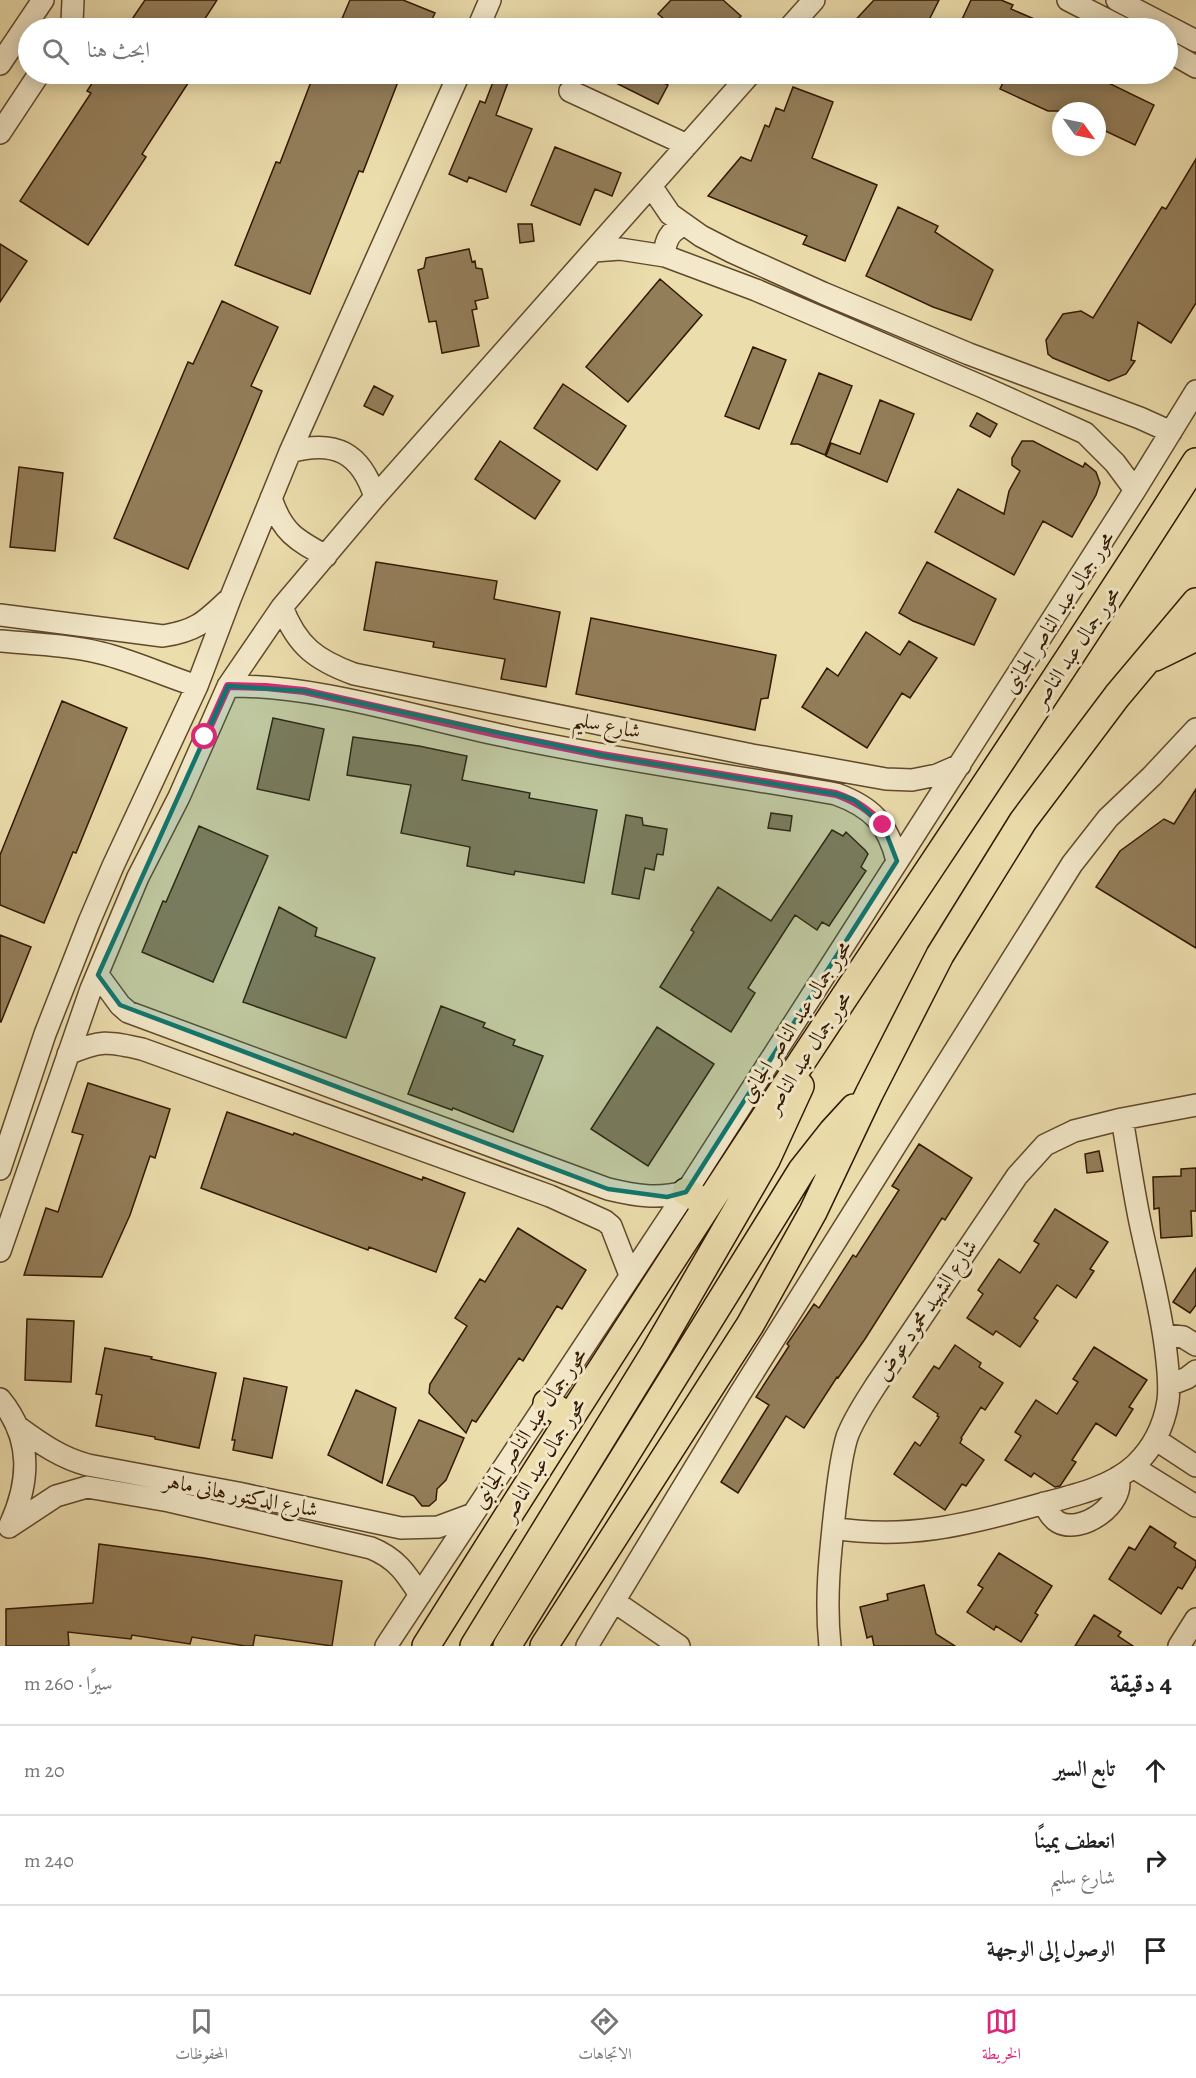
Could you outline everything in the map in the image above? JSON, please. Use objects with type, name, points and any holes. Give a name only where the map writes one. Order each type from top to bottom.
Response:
[{"type":"main road","name":"محور جمال عبد الناصر","points":[[426,1646],[558,1410],[697,1198],[816,1040],[1117,587],[1196,462]]},
{"type":"main road","points":[[544,1646],[750,1326],[813,1212],[869,1094],[940,955],[1023,821],[1117,696],[1196,602]]},
{"type":"main road","points":[[1148,660],[1196,637]]},
{"type":"main road","points":[[474,1646],[655,1352],[766,1160],[794,1101],[816,1040]]},
{"type":"main road","points":[[507,1646],[802,1170],[832,1132],[869,1094]]},
{"type":"street","points":[[31,18],[43,0]]},
{"type":"street","points":[[72,18],[73,0]]},
{"type":"street","points":[[482,18],[490,0]]},
{"type":"street","points":[[798,18],[814,0]]},
{"type":"street","points":[[1068,0],[1103,18]]},
{"type":"street","points":[[1117,0],[1152,18]]},
{"type":"street","points":[[0,64],[18,37]]},
{"type":"street","points":[[1178,48],[1191,38]]},
{"type":"street","points":[[1178,56],[1196,67]]},
{"type":"street","points":[[0,133],[32,84]]},
{"type":"street","points":[[0,1169],[10,1112],[45,1034],[112,866],[198,686],[230,599],[290,452],[455,84]]},
{"type":"street","points":[[0,1251],[91,989],[138,877],[180,797],[228,686],[282,607],[375,497],[741,84]]},
{"type":"street","points":[[570,91],[687,145]]},
{"type":"street","points":[[651,186],[665,208],[685,225],[700,236],[732,252],[993,364],[1140,418],[1171,432]]},
{"type":"street","points":[[665,256],[664,248],[670,233],[685,225]]},
{"type":"street","points":[[594,251],[620,249],[665,256],[756,290],[983,387],[1084,433],[1115,463],[1136,490]]},
{"type":"street","points":[[983,387],[993,364]]},
{"type":"street","name":"محور جمال عبد الناصر الجانبى","points":[[386,1646],[473,1514],[558,1410],[630,1275],[697,1198],[897,861],[1136,490],[1196,392]]},
{"type":"street","points":[[290,452],[308,447],[326,447],[353,458],[369,480],[375,497]]},
{"type":"street","points":[[271,498],[279,520],[292,537],[326,556]]},
{"type":"street","points":[[0,615],[163,636],[182,633],[198,627],[230,599]]},
{"type":"street","name":"شارع سليم","points":[[282,607],[288,623],[307,650],[321,660],[354,674],[737,752],[886,779],[912,780],[937,775],[960,765]]},
{"type":"street","points":[[152,668],[165,650],[163,636]]},
{"type":"street","points":[[0,641],[86,650],[152,668],[170,677],[198,686]]},
{"type":"street","name":"شارع سليم","points":[[228,686],[304,691],[602,755],[836,794],[854,800],[870,811],[883,825],[892,842],[897,861]]},
{"type":"street","points":[[501,735],[507,705]]},
{"type":"street","points":[[602,755],[609,726]]},
{"type":"street","points":[[587,1646],[740,1395],[1072,864],[1108,818],[1196,729]]},
{"type":"street","points":[[732,776],[737,752]]},
{"type":"street","points":[[98,975],[120,1005],[128,1012],[608,1189],[632,1195],[697,1198]]},
{"type":"street","points":[[142,1049],[132,1033],[138,1024],[148,1018]]},
{"type":"street","points":[[68,1054],[90,1044],[99,1043],[142,1049],[550,1196],[596,1216],[611,1226],[630,1275]]},
{"type":"street","name":"شارع الشهيد محمود عوض","points":[[830,1646],[827,1590],[843,1454],[848,1436],[856,1418],[1017,1176],[1046,1145],[1074,1131],[1122,1119],[1196,1106]]},
{"type":"street","points":[[1044,1503],[1052,1516],[1061,1523],[1072,1525],[1100,1514],[1113,1502],[1125,1472],[1155,1439],[1165,1416],[1169,1385],[1164,1335],[1122,1119]]},
{"type":"street","points":[[596,1216],[608,1210],[611,1205],[608,1189]]},
{"type":"street","points":[[1164,1335],[1183,1337],[1196,1345]]},
{"type":"street","points":[[1169,1385],[1187,1378],[1196,1371]]},
{"type":"street","points":[[0,1399],[18,1427],[24,1450],[26,1475],[21,1500],[5,1532]]},
{"type":"street","name":"شارع الدكتور هانى ماهر","points":[[18,1427],[71,1461],[238,1493],[401,1528],[438,1527],[473,1514]]},
{"type":"street","points":[[1155,1439],[1196,1466]]},
{"type":"street","points":[[87,1487],[85,1476],[88,1465]]},
{"type":"street","points":[[833,1528],[883,1534],[933,1530],[986,1520],[1084,1491],[1125,1472]]},
{"type":"street","points":[[1125,1472],[1196,1506]]},
{"type":"street","name":"شارع الدكتور هانى ماهر","points":[[5,1532],[56,1496],[87,1487],[230,1514],[371,1548],[388,1555],[406,1574],[420,1595]]},
{"type":"street","points":[[388,1555],[398,1547],[401,1528]]},
{"type":"street","points":[[615,1602],[679,1646]]},
{"type":"street","points":[[1179,1646],[1196,1619]]},
{"type":"highlighted area","points":[[228,686],[304,691],[602,755],[836,794],[854,800],[883,825],[897,861],[686,1192],[667,1197],[608,1189],[120,1005],[98,975]]},
{"type":"building","points":[[145,0],[217,0],[205,18],[133,18]]},
{"type":"building","points":[[350,0],[403,0],[435,13],[433,18],[342,18]]},
{"type":"building","points":[[671,0],[723,0],[741,16],[739,18],[663,18],[658,14]]},
{"type":"building","points":[[874,0],[939,0],[930,18],[857,18]]},
{"type":"building","points":[[971,0],[1001,0],[1013,5],[1011,9],[1032,18],[963,18]]},
{"type":"building","points":[[92,84],[188,84],[142,154],[146,157],[88,245],[20,201],[91,93],[87,91]]},
{"type":"building","points":[[310,84],[397,84],[363,172],[359,171],[310,294],[235,265],[276,162],[280,163]]},
{"type":"building","points":[[492,84],[507,84],[496,115],[532,129],[506,192],[469,177],[467,182],[449,174],[480,101],[485,103]]},
{"type":"building","points":[[618,84],[668,85],[658,104]]},
{"type":"building","points":[[1002,84],[1111,84],[1154,105],[1135,145],[1106,131],[1106,102],[1052,102],[1052,111],[1000,89]]},
{"type":"building","points":[[793,87],[833,102],[812,158],[877,185],[845,261],[803,244],[807,236],[708,196],[741,157],[751,161],[765,125],[769,127],[776,108],[784,111]]},
{"type":"building","points":[[555,147],[621,173],[612,196],[595,189],[580,225],[531,205]]},
{"type":"building","points":[[1196,159],[1196,303],[1171,343],[1138,322],[1131,360],[1135,361],[1126,374],[1109,381],[1053,358],[1048,354],[1046,340],[1063,314],[1081,311],[1093,318],[1162,207],[1166,209]]},
{"type":"building","points":[[898,207],[938,226],[935,232],[993,270],[971,320],[933,307],[866,276]]},
{"type":"building","points":[[518,224],[532,224],[534,241],[520,243]]},
{"type":"building","points":[[0,244],[27,261],[0,302]]},
{"type":"building","points":[[469,249],[472,262],[475,261],[476,268],[482,269],[488,298],[475,301],[477,309],[472,310],[479,346],[442,353],[436,321],[429,322],[418,270],[424,268],[426,258]]},
{"type":"building","points":[[660,279],[702,315],[628,402],[586,367]]},
{"type":"building","points":[[222,301],[278,327],[251,386],[262,391],[188,569],[114,538],[188,362],[193,364]]},
{"type":"building","points":[[753,347],[786,360],[759,429],[725,416]]},
{"type":"building","points":[[819,373],[852,386],[825,455],[798,444],[791,444]]},
{"type":"building","points":[[563,384],[626,426],[597,470],[534,428]]},
{"type":"building","points":[[374,386],[393,396],[383,415],[364,406]]},
{"type":"building","points":[[880,400],[914,414],[887,482],[826,456],[831,443],[860,454]]},
{"type":"building","points":[[977,413],[997,424],[990,437],[970,426]]},
{"type":"building","points":[[500,441],[560,481],[535,519],[475,479]]},
{"type":"building","points":[[1022,441],[1033,441],[1083,467],[1085,463],[1096,472],[1100,483],[1096,495],[1072,537],[1043,521],[1014,575],[935,532],[958,489],[1004,514],[1009,491],[1020,471],[1012,465],[1012,458]]},
{"type":"building","points":[[19,467],[63,473],[55,551],[10,547]]},
{"type":"building","points":[[376,562],[497,581],[494,599],[560,612],[546,687],[501,679],[505,659],[433,647],[434,642],[364,630]]},
{"type":"building","points":[[927,562],[996,599],[974,645],[913,621],[899,613]]},
{"type":"building","points":[[591,618],[776,655],[768,698],[761,699],[755,730],[576,694]]},
{"type":"building","points":[[866,632],[900,655],[909,641],[937,658],[910,698],[902,693],[867,748],[802,707],[827,668],[838,676]]},
{"type":"building","points":[[62,701],[127,728],[76,853],[73,852],[44,923],[0,905],[0,855]]},
{"type":"building","points":[[273,718],[324,729],[309,800],[257,789]]},
{"type":"building","points":[[353,737],[419,746],[467,756],[462,780],[530,793],[529,798],[597,810],[584,883],[515,871],[514,875],[467,866],[470,847],[401,833],[411,785],[347,775]]},
{"type":"building","points":[[1196,789],[1196,948],[1096,887],[1120,851],[1164,819],[1174,824]]},
{"type":"building","points":[[771,813],[792,816],[790,831],[768,828]]},
{"type":"building","points":[[626,815],[642,818],[643,825],[667,829],[663,855],[657,854],[654,870],[645,868],[639,899],[612,894]]},
{"type":"building","points":[[199,826],[268,856],[213,982],[142,952],[163,901],[166,902]]},
{"type":"building","points":[[832,830],[843,836],[846,832],[865,850],[868,854],[861,867],[866,871],[829,926],[822,922],[817,930],[795,915],[748,988],[755,993],[731,1032],[660,987],[694,932],[691,930],[718,887],[771,921]]},
{"type":"building","points":[[279,907],[317,928],[315,936],[375,958],[346,1038],[243,1002]]},
{"type":"building","points":[[0,935],[31,947],[1,1022],[0,1022]]},
{"type":"building","points":[[441,1006],[485,1023],[483,1027],[515,1040],[513,1045],[543,1056],[513,1132],[453,1108],[452,1110],[408,1094]]},
{"type":"building","points":[[657,1027],[714,1064],[648,1166],[591,1129]]},
{"type":"building","points":[[88,1083],[170,1109],[155,1158],[150,1156],[130,1215],[102,1277],[24,1275],[46,1208],[58,1212],[83,1135],[72,1132]]},
{"type":"building","points":[[227,1112],[465,1193],[436,1272],[369,1247],[368,1250],[201,1188]]},
{"type":"building","points":[[919,1144],[972,1178],[945,1220],[942,1218],[865,1339],[804,1428],[786,1416],[738,1493],[721,1482],[769,1405],[756,1397],[814,1304],[819,1308],[853,1255],[856,1257],[899,1190],[892,1186]]},
{"type":"building","points":[[1099,1151],[1103,1171],[1087,1173],[1085,1154]]},
{"type":"building","points":[[1196,1168],[1196,1211],[1191,1211],[1192,1236],[1161,1238],[1159,1208],[1154,1209],[1153,1177],[1181,1176],[1181,1169]]},
{"type":"building","points":[[1055,1209],[1108,1242],[1090,1269],[1094,1271],[1076,1298],[1057,1285],[1034,1318],[1038,1321],[1020,1347],[996,1331],[993,1335],[967,1318],[983,1294],[978,1290],[999,1259],[1020,1273],[1039,1244],[1034,1241]]},
{"type":"building","points":[[518,1228],[586,1270],[562,1309],[557,1306],[523,1361],[519,1358],[476,1422],[472,1420],[466,1433],[429,1393],[430,1384],[467,1326],[455,1318],[480,1279],[485,1282]]},
{"type":"building","points":[[1196,1268],[1196,1305],[1190,1313],[1173,1302]]},
{"type":"building","points":[[27,1319],[74,1321],[71,1382],[25,1380]]},
{"type":"building","points":[[955,1345],[981,1363],[979,1367],[1003,1383],[985,1410],[981,1407],[961,1438],[960,1443],[984,1460],[966,1486],[962,1484],[945,1510],[894,1474],[915,1442],[920,1446],[939,1417],[913,1397],[934,1366],[939,1369]]},
{"type":"building","points":[[1094,1347],[1147,1380],[1129,1407],[1133,1409],[1116,1436],[1096,1423],[1072,1460],[1076,1462],[1060,1486],[1055,1487],[1034,1473],[1031,1477],[1005,1460],[1021,1436],[1015,1432],[1036,1400],[1057,1414],[1078,1382],[1073,1379]]},
{"type":"building","points":[[105,1348],[216,1373],[199,1448],[96,1426],[102,1395],[96,1394]]},
{"type":"building","points":[[244,1378],[287,1387],[272,1458],[233,1450],[235,1440],[232,1440]]},
{"type":"building","points":[[356,1390],[396,1408],[382,1483],[328,1455]]},
{"type":"building","points":[[419,1420],[464,1438],[446,1480],[437,1489],[436,1500],[429,1506],[422,1506],[414,1496],[387,1485]]},
{"type":"building","points":[[1150,1526],[1176,1543],[1174,1547],[1196,1561],[1196,1566],[1182,1589],[1178,1587],[1161,1614],[1109,1579],[1129,1547],[1135,1550]]},
{"type":"building","points":[[99,1544],[204,1558],[342,1581],[332,1646],[255,1635],[253,1646],[245,1646],[192,1637],[190,1644],[132,1635],[131,1639],[68,1632],[69,1646],[6,1646],[6,1609],[93,1603]]},
{"type":"building","points":[[999,1553],[1052,1586],[1021,1642],[996,1626],[994,1630],[967,1612],[983,1588],[978,1585]]},
{"type":"building","points":[[924,1585],[936,1634],[955,1646],[874,1646],[872,1636],[867,1638],[860,1607],[888,1600],[887,1594]]},
{"type":"building","points":[[1094,1615],[1121,1632],[1118,1636],[1133,1646],[1075,1646]]},
{"type":"route","points":[[205,737],[228,686],[285,688],[602,755],[836,794],[854,800],[870,811],[883,825]]}]
